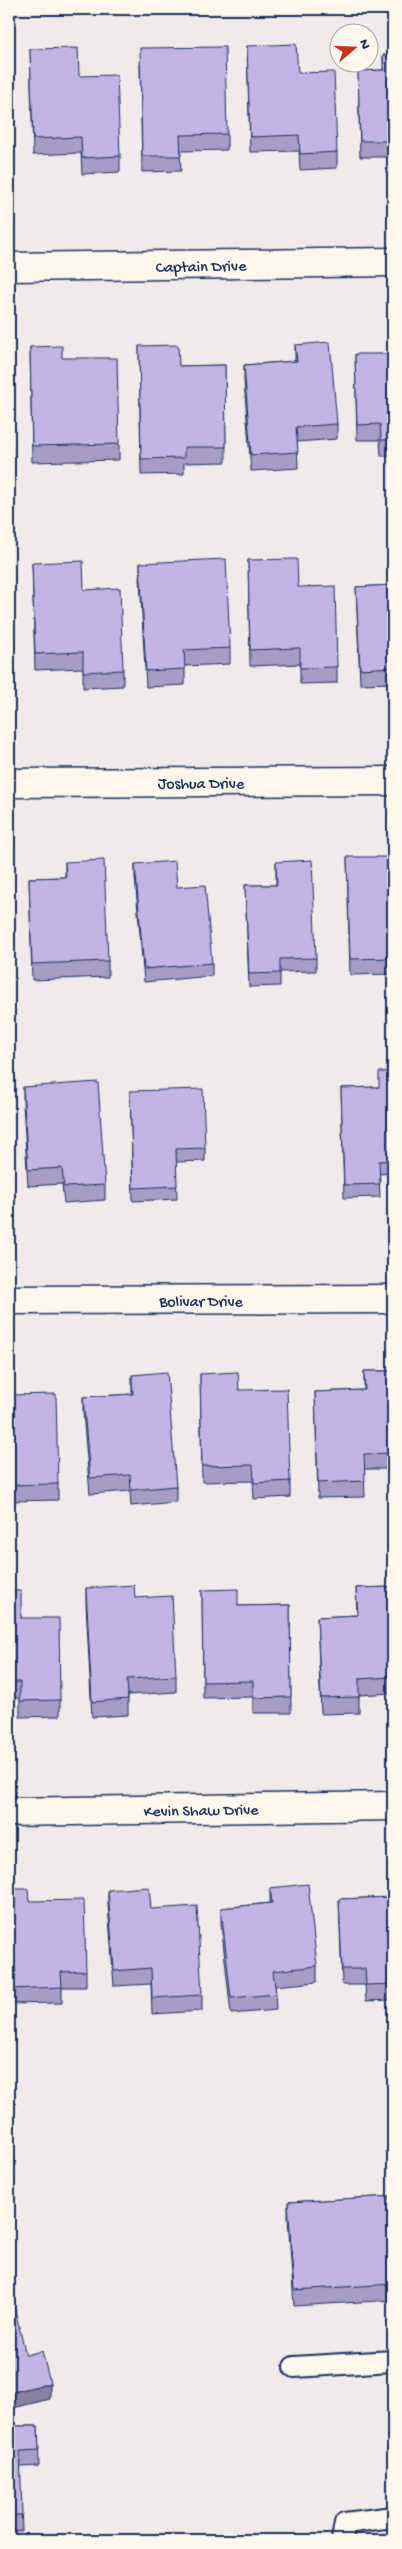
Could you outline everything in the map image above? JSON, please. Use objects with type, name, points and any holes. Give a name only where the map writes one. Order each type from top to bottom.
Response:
[{"type":"street","name":"Captain Drive","points":[[9,267],[393,262]]},
{"type":"street","name":"Joshua Drive","points":[[9,783],[393,781]]},
{"type":"street","name":"Bolivar Drive","points":[[9,1300],[393,1299]]},
{"type":"street","name":"Kevin Shaw Drive","points":[[9,1812],[393,1806]]},
{"type":"lane","points":[[294,2367],[393,2361]]},
{"type":"lane","points":[[342,2540],[345,2523],[393,2517]]},
{"type":"building","points":[[296,44],[298,73],[334,72],[337,152],[300,154],[299,135],[250,137],[247,46]]},
{"type":"building","points":[[225,47],[227,134],[180,135],[181,156],[142,156],[140,48]]},
{"type":"building","points":[[78,48],[79,76],[117,75],[120,156],[82,158],[81,137],[33,139],[30,49]]},
{"type":"building","points":[[383,55],[393,55],[393,141],[360,141],[358,72],[380,72],[380,70],[384,70]]},
{"type":"building","points":[[9,92],[10,159],[9,159]]},
{"type":"building","points":[[330,342],[337,424],[296,427],[298,452],[251,455],[244,365],[297,361],[295,345]]},
{"type":"building","points":[[178,345],[179,366],[225,365],[226,447],[184,447],[184,458],[141,459],[139,346]]},
{"type":"building","points":[[62,346],[62,358],[117,358],[119,444],[32,446],[30,347]]},
{"type":"building","points":[[355,354],[393,354],[393,440],[381,440],[380,424],[357,425]]},
{"type":"building","points":[[9,381],[12,455],[9,455]]},
{"type":"building","points":[[226,559],[230,648],[184,650],[185,669],[146,671],[140,563]]},
{"type":"building","points":[[297,559],[298,587],[335,586],[337,667],[300,668],[300,648],[250,650],[248,560]]},
{"type":"building","points":[[83,561],[84,590],[120,588],[123,670],[83,672],[83,652],[35,654],[32,563]]},
{"type":"building","points":[[9,574],[11,574],[14,664],[9,664]]},
{"type":"building","points":[[393,585],[393,667],[360,669],[356,587]]},
{"type":"building","points":[[347,857],[387,857],[387,874],[393,874],[393,958],[350,959]]},
{"type":"building","points":[[104,860],[108,961],[32,964],[29,878],[66,877],[65,862]]},
{"type":"building","points":[[312,860],[316,958],[280,959],[280,973],[249,974],[245,885],[277,885],[276,862]]},
{"type":"building","points":[[175,861],[177,887],[205,885],[212,963],[144,969],[135,864]]},
{"type":"building","points":[[379,1072],[393,1072],[393,1160],[379,1161],[380,1184],[344,1185],[341,1088],[379,1087]]},
{"type":"building","points":[[98,1082],[105,1185],[64,1187],[62,1168],[28,1170],[23,1087]]},
{"type":"building","points":[[203,1089],[205,1148],[176,1149],[177,1186],[133,1188],[130,1091]]},
{"type":"building","points":[[364,1371],[393,1371],[393,1453],[364,1454],[365,1481],[318,1483],[315,1392],[365,1390]]},
{"type":"building","points":[[167,1372],[176,1486],[131,1490],[130,1475],[90,1478],[83,1397],[133,1394],[132,1375]]},
{"type":"building","points":[[238,1372],[239,1390],[287,1389],[290,1481],[254,1483],[253,1465],[202,1466],[200,1374]]},
{"type":"building","points":[[56,1394],[58,1484],[9,1485],[9,1395]]},
{"type":"building","points":[[134,1585],[135,1598],[172,1596],[176,1676],[127,1679],[128,1699],[92,1702],[86,1588]]},
{"type":"building","points":[[393,1587],[393,1677],[359,1679],[359,1697],[321,1698],[317,1617],[358,1615],[356,1588]]},
{"type":"building","points":[[238,1589],[238,1606],[290,1605],[291,1697],[253,1698],[253,1681],[203,1682],[202,1590]]},
{"type":"building","points":[[9,1591],[21,1591],[21,1618],[59,1618],[60,1700],[20,1701],[20,1682],[9,1682]]},
{"type":"building","points":[[308,1884],[317,1966],[273,1971],[276,1994],[231,1998],[221,1908],[272,1903],[270,1888]]},
{"type":"building","points":[[149,1887],[151,1909],[197,1906],[202,1995],[152,1998],[151,1968],[114,1971],[108,1890]]},
{"type":"building","points":[[9,1889],[28,1889],[29,1901],[84,1900],[86,1971],[61,1972],[62,1987],[9,1989]]},
{"type":"building","points":[[393,1897],[393,1984],[366,1985],[365,1969],[342,1969],[339,1899]]},
{"type":"building","points":[[393,2196],[393,2284],[294,2290],[288,2202]]},
{"type":"building","points":[[14,2306],[26,2355],[42,2351],[50,2383],[9,2393],[9,2307]]},
{"type":"building","points":[[9,2426],[38,2426],[39,2450],[20,2451],[22,2515],[9,2515]]}]
